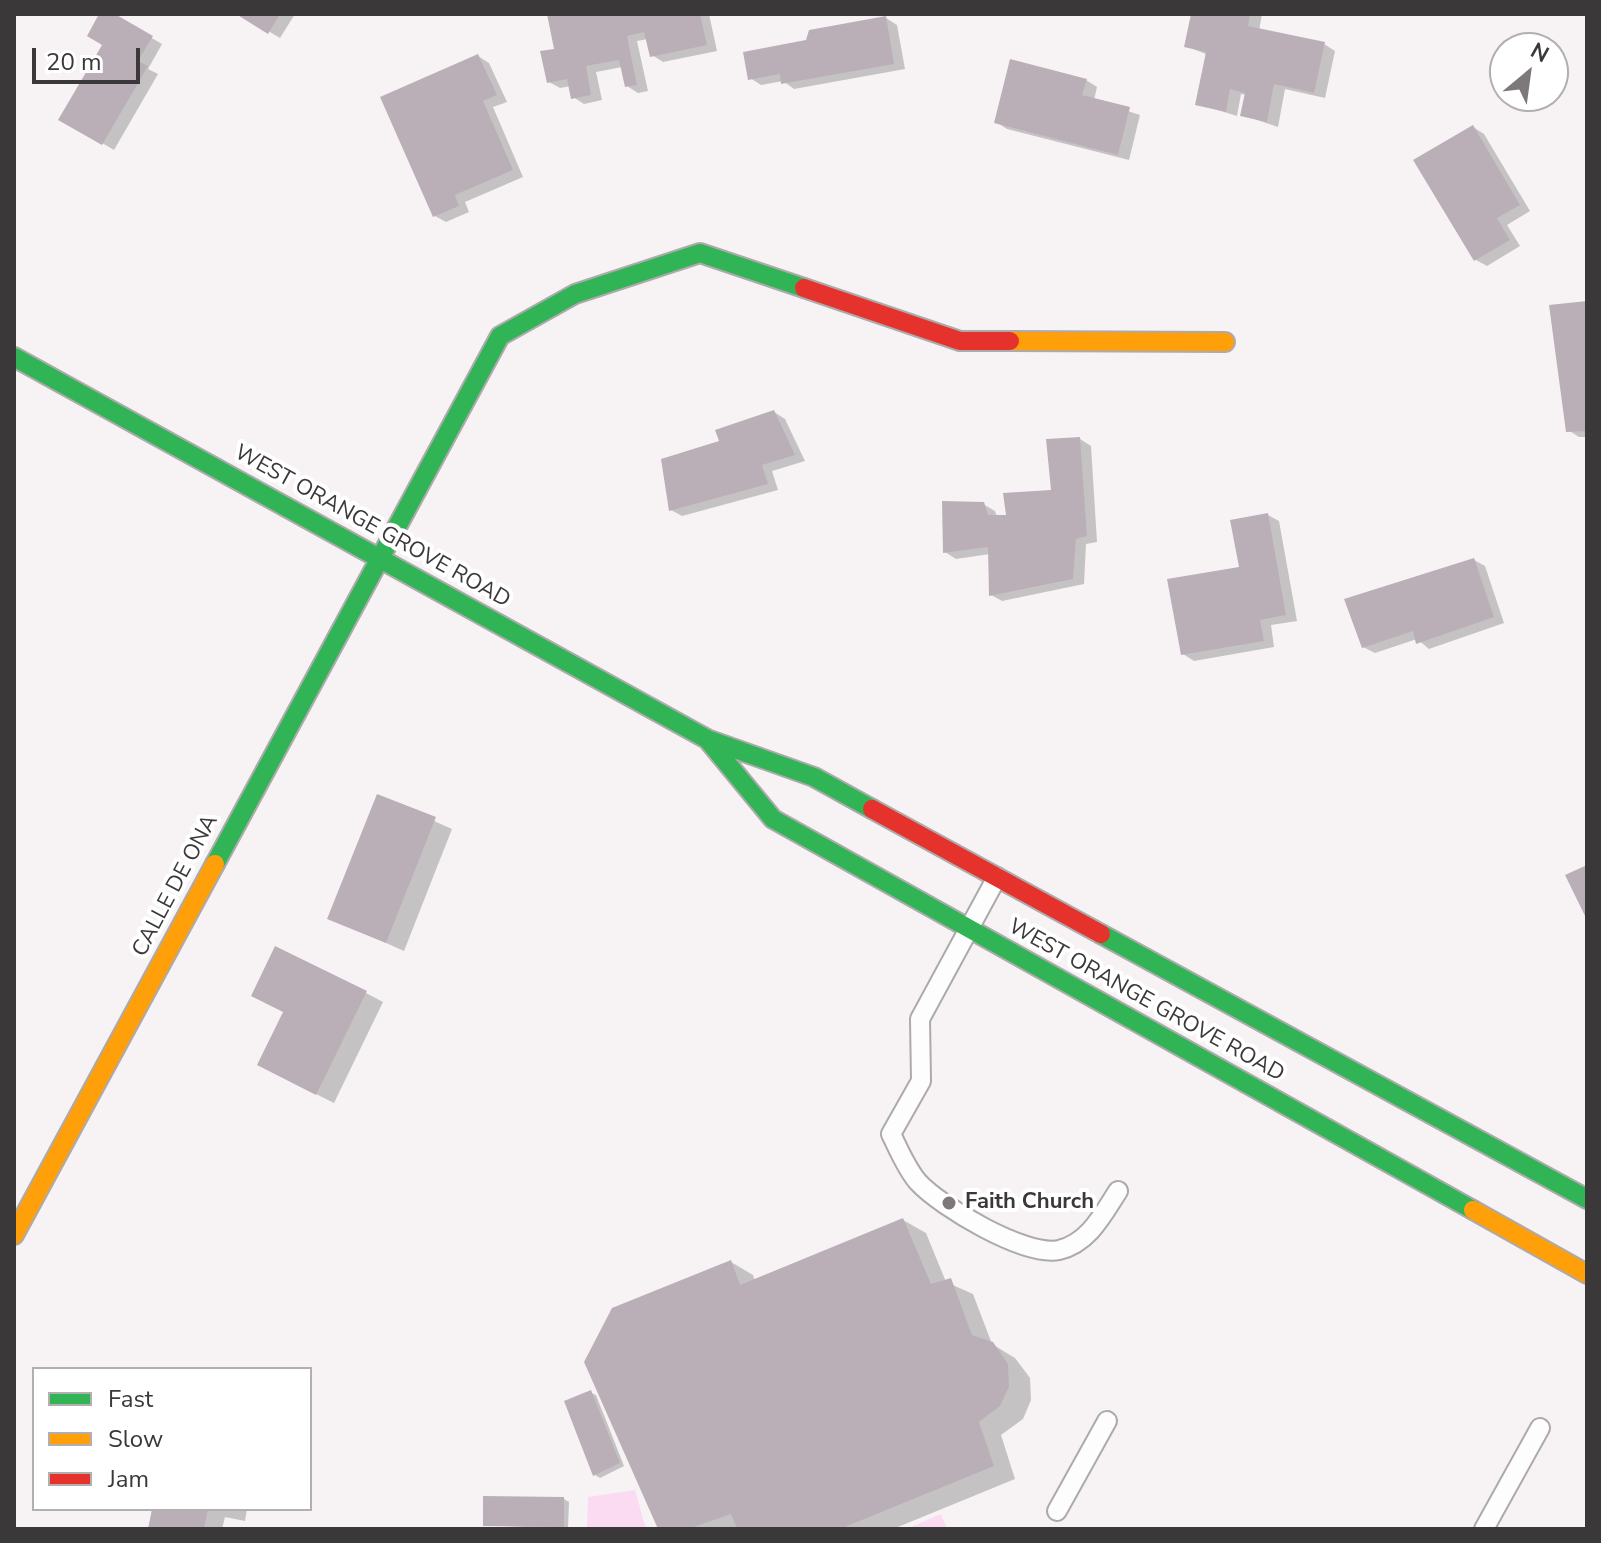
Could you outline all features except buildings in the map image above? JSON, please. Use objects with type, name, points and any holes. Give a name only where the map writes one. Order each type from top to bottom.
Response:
[{"type":"main road","name":"CALLE DE ONA","points":[[14,1235],[500,336],[575,294],[700,253],[960,341],[1225,342]]},
{"type":"main road","name":"WEST ORANGE GROVE ROAD","points":[[14,357],[707,739],[814,777],[1587,1199]]},
{"type":"main road","name":"WEST ORANGE GROVE ROAD","points":[[707,739],[773,819],[1587,1274]]},
{"type":"lane","points":[[997,877],[920,1019],[921,1081],[891,1134],[917,1181],[941,1203],[1026,1247],[1058,1250],[1085,1237],[1118,1191]]},
{"type":"lane","points":[[1057,1511],[1107,1421]]},
{"type":"lane","points":[[1484,1529],[1540,1428]]},
{"type":"shaded area","points":[[635,1490],[646,1529],[587,1529],[588,1497]]},
{"type":"shaded area","points":[[941,1514],[947,1529],[906,1529]]},
{"type":"traffic: fast","points":[[215,864],[500,336],[575,294],[700,253],[804,288]]},
{"type":"traffic: fast","points":[[14,357],[707,739],[814,777],[872,809]]},
{"type":"traffic: fast","points":[[707,739],[773,819],[1473,1210]]},
{"type":"traffic: fast","points":[[1101,934],[1587,1199]]},
{"type":"traffic: slow","points":[[1010,341],[1225,342]]},
{"type":"traffic: slow","points":[[14,1235],[215,864]]},
{"type":"traffic: slow","points":[[1473,1210],[1587,1274]]},
{"type":"traffic: jam","points":[[804,288],[960,341],[1010,341]]},
{"type":"traffic: jam","points":[[872,809],[1101,934]]},
{"type":"place","name":"Faith Church","points":[[949,1203]]}]
